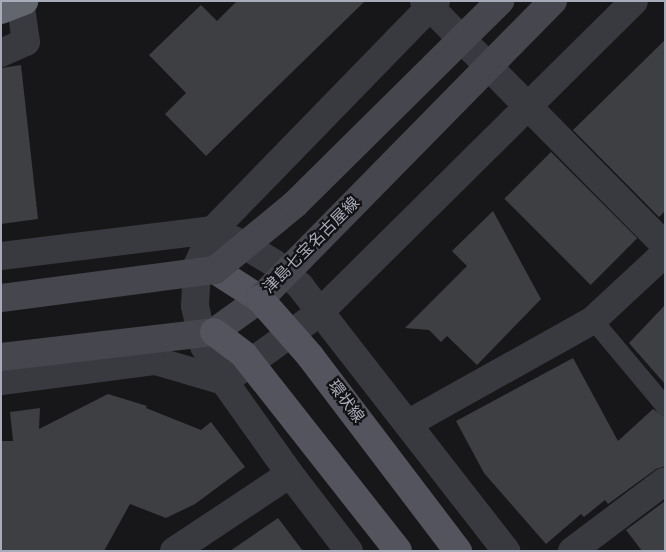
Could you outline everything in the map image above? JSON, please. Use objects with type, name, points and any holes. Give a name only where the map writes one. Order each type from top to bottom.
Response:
[{"type":"highway","points":[[1,10],[24,1]]},
{"type":"main road","points":[[1,298],[215,270],[295,204],[500,1]]},
{"type":"main road","name":"津島七宝名古屋線","points":[[1,358],[214,332],[260,299],[554,1]]},
{"type":"main road","name":"環状線","points":[[215,270],[239,282],[260,299],[310,356],[458,551]]},
{"type":"main road","points":[[214,332],[244,355],[398,551]]},
{"type":"street","points":[[1,53],[26,42],[20,1]]},
{"type":"street","points":[[224,381],[319,313],[634,1]]},
{"type":"street","points":[[349,551],[290,474],[224,381],[204,346],[195,306],[197,266],[213,230],[430,3],[665,245]]},
{"type":"street","points":[[1,256],[213,230],[274,263],[300,286],[319,313],[408,423],[506,551]]},
{"type":"street","points":[[408,423],[593,320],[665,253]]},
{"type":"street","points":[[1,381],[156,361],[224,381]]},
{"type":"street","points":[[174,551],[290,474]]},
{"type":"street","points":[[572,551],[665,481]]},
{"type":"lane","points":[[593,320],[665,406]]},
{"type":"building","points":[[237,1],[365,1],[206,156],[165,114],[186,93],[149,55],[201,5],[217,21]]},
{"type":"building","points":[[665,40],[665,211],[659,217],[573,130]]},
{"type":"building","points":[[21,65],[38,219],[1,224],[1,68]]},
{"type":"building","points":[[551,152],[637,238],[591,285],[504,199]]},
{"type":"building","points":[[493,211],[541,299],[477,365],[447,336],[441,342],[429,330],[405,328],[467,266],[452,251]]},
{"type":"building","points":[[665,305],[665,384],[629,343]]},
{"type":"building","points":[[573,358],[618,441],[653,409],[665,417],[665,466],[656,469],[608,504],[605,500],[584,517],[581,514],[546,544],[484,473],[456,421]]},
{"type":"building","points":[[108,394],[147,406],[146,408],[201,430],[211,422],[245,467],[195,504],[166,518],[130,504],[104,551],[1,551],[1,441],[13,441],[10,412],[40,408],[39,429]]},
{"type":"building","points":[[665,501],[665,551],[642,551],[626,530]]},
{"type":"building","points":[[278,518],[303,551],[230,551]]}]
